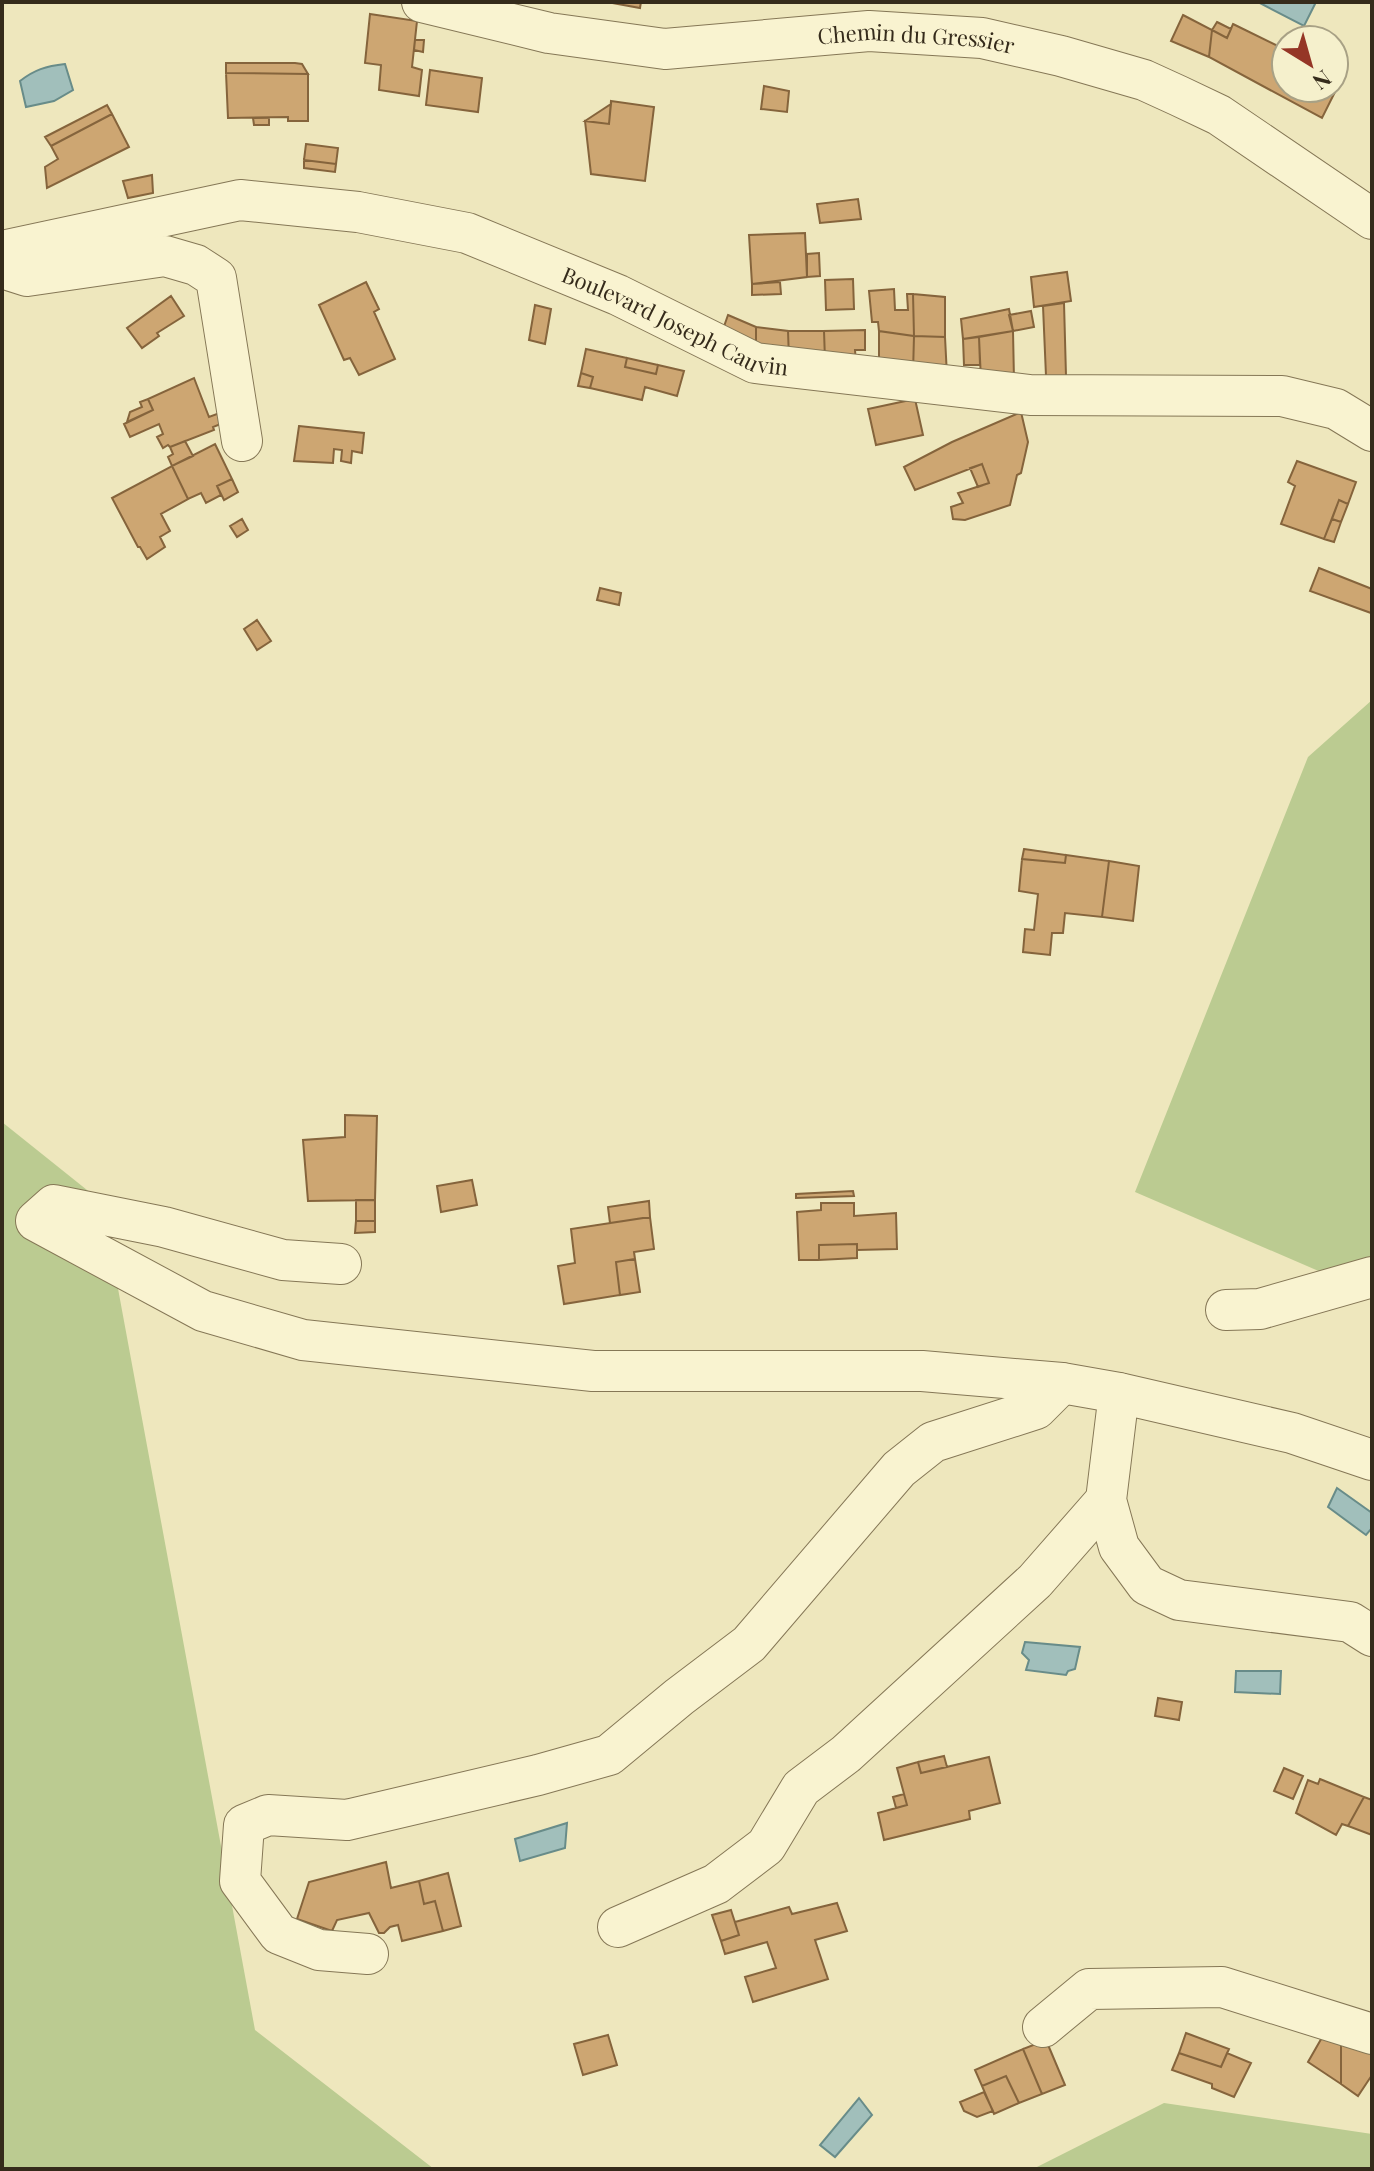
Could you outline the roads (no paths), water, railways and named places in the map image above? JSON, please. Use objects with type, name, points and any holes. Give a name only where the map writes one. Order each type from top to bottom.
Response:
[{"type":"street","name":"Chemin du Gressier","points":[[422,2],[549,33],[665,49],[869,31],[982,38],[1061,56],[1144,80],[1219,115],[1372,219]]},
{"type":"street","points":[[909,2],[916,12],[962,37]]},
{"type":"street","name":"Boulevard Joseph Cauvin","points":[[2,251],[240,200],[358,212],[467,233],[618,295],[755,363],[1030,395],[1282,396],[1336,409],[1366,427]]},
{"type":"street","points":[[2,268],[27,276],[165,256],[196,265],[216,278],[242,441]]},
{"type":"street","points":[[341,1264],[283,1260],[83,1208],[54,1205],[36,1221],[203,1311],[303,1340],[593,1371],[922,1371],[1062,1383],[1292,1433],[1372,1460]]},
{"type":"street","points":[[1226,1310],[1260,1309],[1372,1277]]},
{"type":"street","points":[[368,1954],[319,1950],[279,1934],[240,1881],[244,1825],[268,1815],[347,1820],[609,1755],[749,1644],[899,1469],[933,1442],[1036,1409],[1062,1383]]},
{"type":"street","points":[[1119,1393],[1106,1500],[1119,1547],[1147,1585],[1179,1600],[1350,1622],[1372,1636]]},
{"type":"street","points":[[618,1927],[716,1884],[766,1846],[801,1788],[846,1754],[1035,1581],[1106,1500]]},
{"type":"street","points":[[1043,2027],[1089,1989],[1222,1987],[1372,2034]]},
{"type":"water","points":[[1258,2],[1312,2],[1315,4],[1305,24]]},
{"type":"water","points":[[65,64],[73,90],[54,101],[26,107],[20,81],[41,69]]},
{"type":"water","points":[[1337,1488],[1372,1513],[1372,1528],[1366,1535],[1328,1507]]},
{"type":"water","points":[[1025,1642],[1080,1647],[1075,1669],[1066,1675],[1026,1670],[1029,1660],[1022,1653]]},
{"type":"water","points":[[1236,1671],[1281,1671],[1280,1694],[1235,1692]]},
{"type":"water","points":[[567,1823],[565,1848],[520,1861],[515,1839]]},
{"type":"water","points":[[859,2098],[872,2115],[835,2157],[820,2145]]}]
